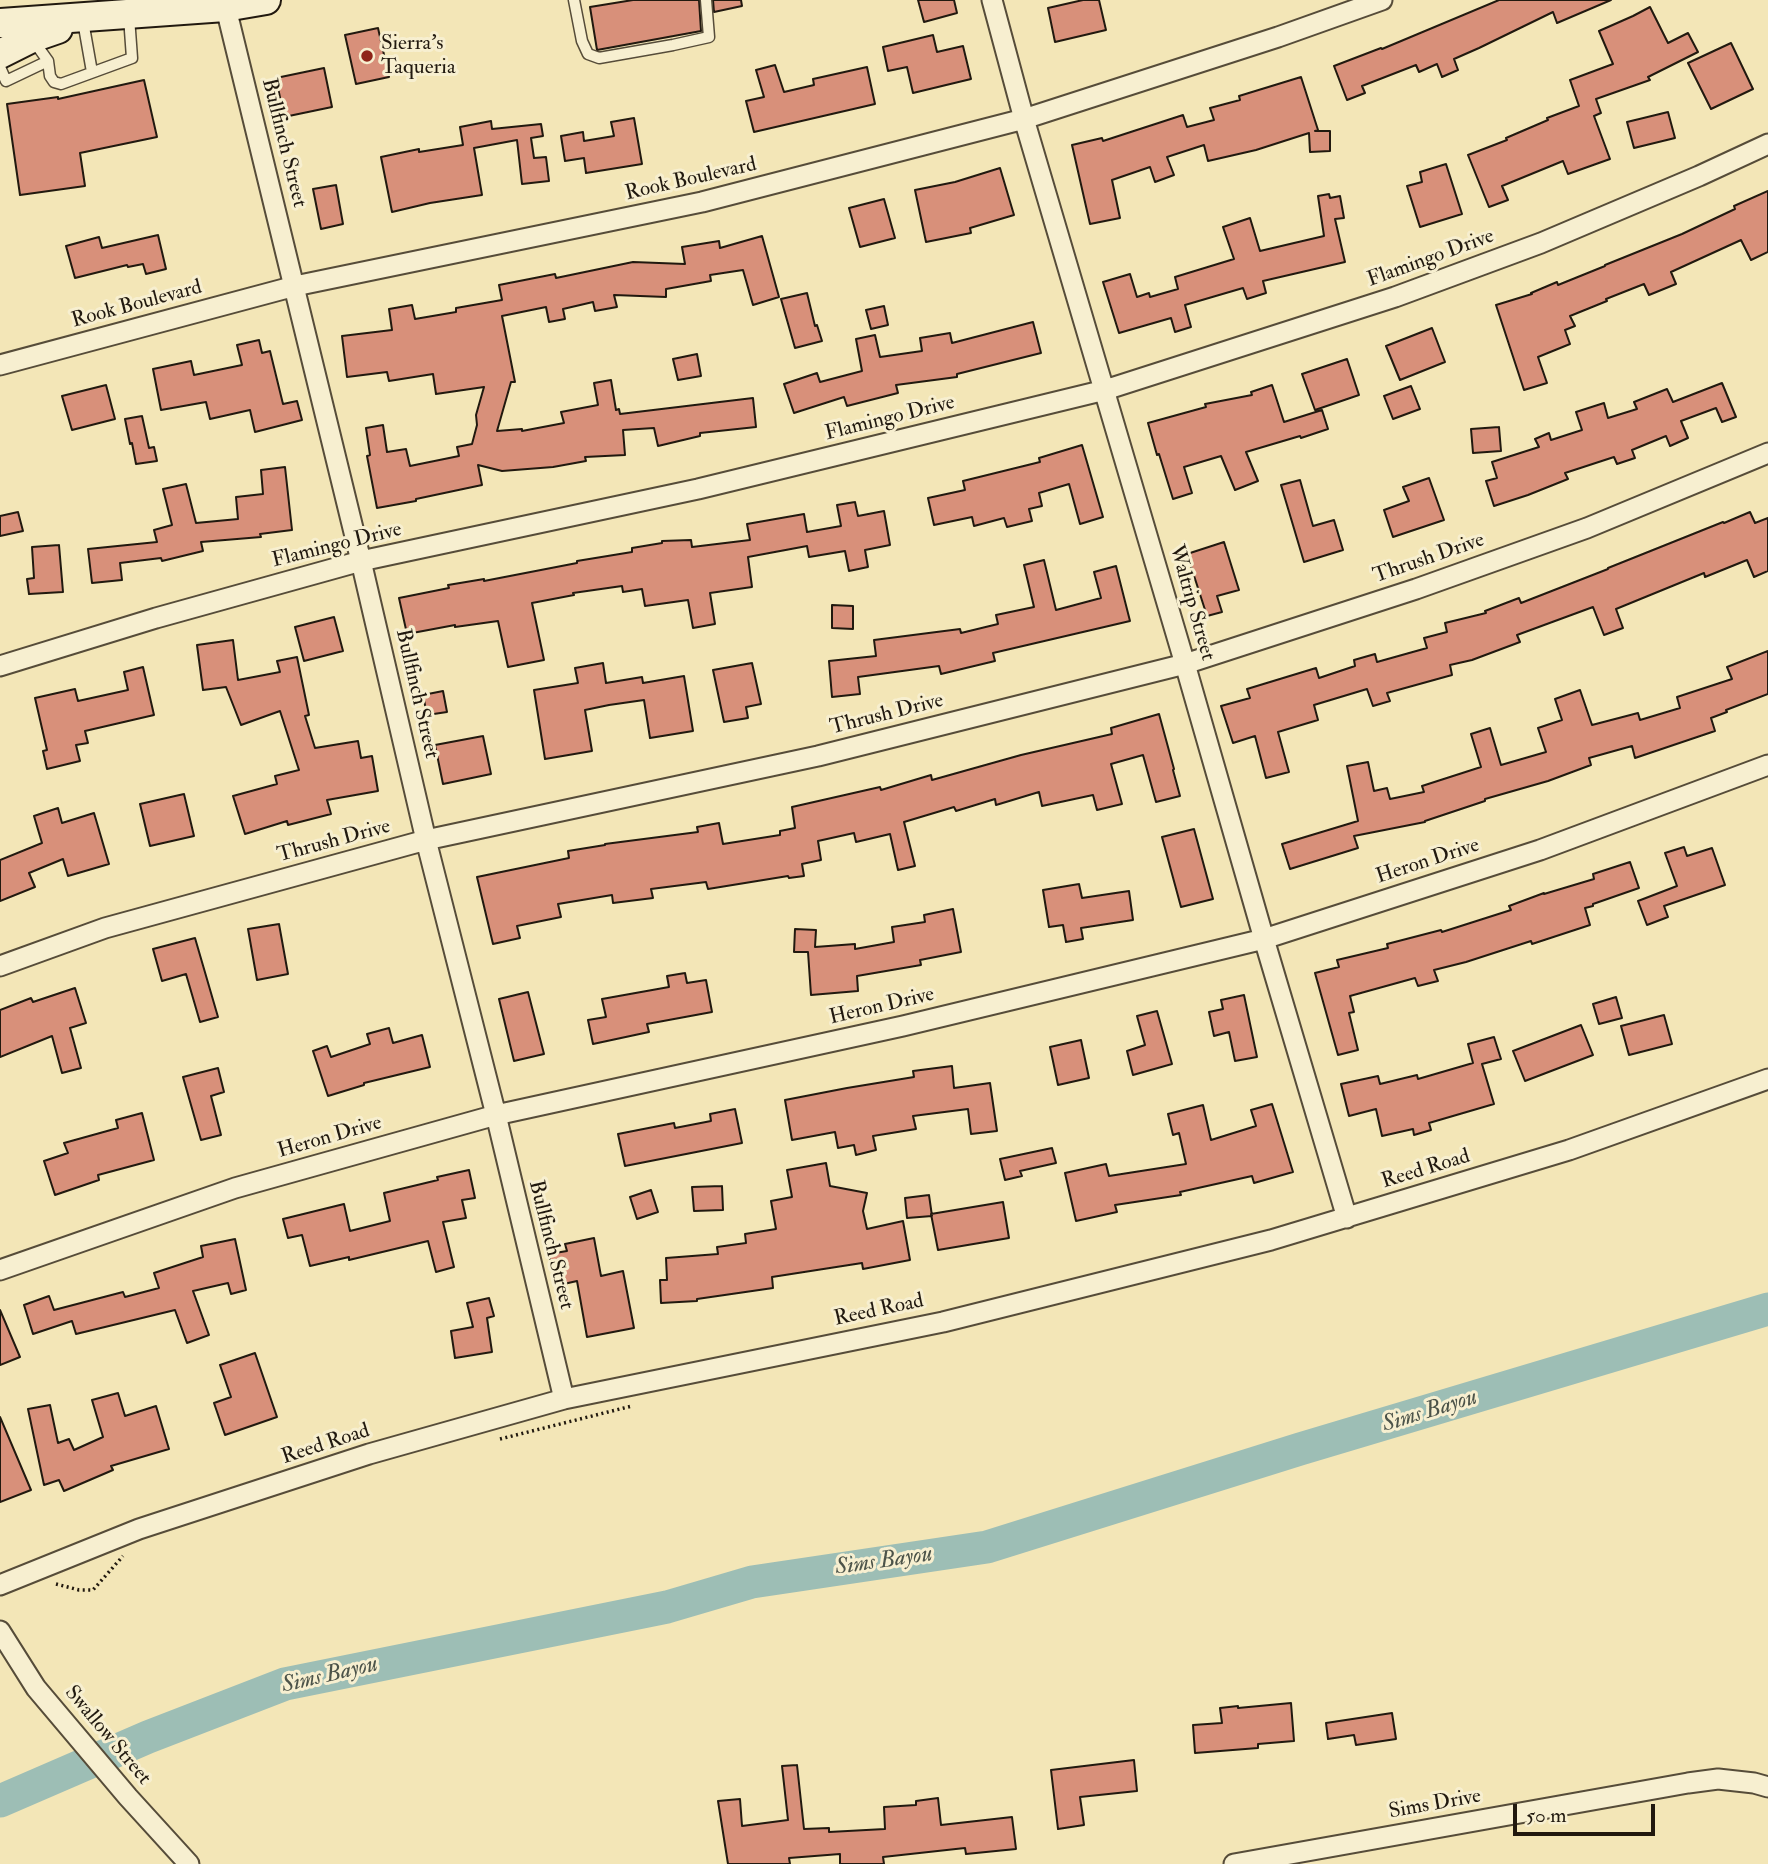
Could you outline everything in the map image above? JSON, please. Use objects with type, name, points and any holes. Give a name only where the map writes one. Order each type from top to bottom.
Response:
[{"type":"main road","points":[[0,23],[87,19],[266,0]]},
{"type":"main road","points":[[0,54],[32,38],[87,19]]},
{"type":"street","name":"Waltrip Street","points":[[992,0],[1024,118],[1347,1218]]},
{"type":"street","name":"Rook Boulevard","points":[[0,365],[295,286],[702,202],[1024,118],[1278,37],[1382,0]]},
{"type":"street","name":"Bullfinch Street","points":[[225,4],[564,1399]]},
{"type":"street","name":"Flamingo Drive","points":[[0,666],[156,618],[361,561],[698,489],[1105,390],[1395,297],[1516,252],[1687,181],[1768,144]]},
{"type":"street","name":"Thrush Drive","points":[[0,966],[105,928],[426,840],[818,756],[1185,664],[1416,589],[1587,528],[1768,453]]},
{"type":"street","name":"Heron Drive","points":[[0,1270],[235,1188],[496,1115],[890,1029],[1264,939],[1540,850],[1768,765]]},
{"type":"street","name":"Reed Road","points":[[0,1585],[139,1529],[369,1454],[564,1399],[943,1322],[1258,1243],[1569,1150],[1768,1079]]},
{"type":"street","name":"Swallow Street","points":[[0,1631],[36,1688],[189,1864]]},
{"type":"street","name":"Sims Drive","points":[[1234,1864],[1688,1783],[1718,1779],[1768,1787]]},
{"type":"lane","points":[[574,0],[582,41],[588,54],[599,58],[709,37],[706,0]]},
{"type":"lane","points":[[32,38],[48,61],[50,76],[54,82],[61,84],[132,58],[129,14]]},
{"type":"lane","points":[[87,19],[92,72]]},
{"type":"lane","points":[[0,67],[6,81],[48,61]]},
{"type":"building","points":[[633,0],[699,0],[701,31],[597,50],[590,7]]},
{"type":"building","points":[[713,0],[741,0],[742,6],[714,12]]},
{"type":"building","points":[[918,0],[954,0],[957,13],[924,22]]},
{"type":"building","points":[[1083,0],[1099,0],[1106,30],[1055,42],[1048,8]]},
{"type":"building","points":[[1499,0],[1611,0],[1557,23],[1553,12],[1454,59],[1458,70],[1442,77],[1437,64],[1419,72],[1416,65],[1362,86],[1365,93],[1347,100],[1334,66]]},
{"type":"building","points":[[1650,7],[1668,43],[1688,33],[1698,52],[1648,77],[1650,80],[1596,99],[1601,113],[1594,116],[1610,159],[1568,174],[1563,161],[1502,186],[1508,200],[1489,207],[1468,155],[1579,106],[1570,80],[1613,64],[1599,31]]},
{"type":"building","name":"Sierra's Taqueria","points":[[378,28],[389,77],[356,84],[345,35]]},
{"type":"building","points":[[933,35],[937,52],[963,46],[971,79],[913,93],[907,67],[888,71],[883,47]]},
{"type":"building","points":[[1731,43],[1753,89],[1711,109],[1688,63]]},
{"type":"building","points":[[775,65],[784,92],[814,85],[813,79],[867,67],[875,104],[754,132],[746,101],[764,97],[756,70]]},
{"type":"building","points":[[324,68],[332,107],[284,117],[276,78]]},
{"type":"building","points":[[1301,77],[1318,130],[1315,131],[1330,131],[1330,151],[1310,152],[1309,133],[1256,150],[1208,161],[1204,145],[1167,157],[1174,175],[1155,182],[1150,167],[1112,180],[1120,218],[1090,224],[1072,145],[1102,138],[1103,141],[1183,115],[1187,127],[1214,120],[1210,108],[1240,100],[1239,96]]},
{"type":"building","points":[[144,80],[157,137],[80,153],[85,186],[20,195],[7,104],[58,99]]},
{"type":"building","points":[[1668,112],[1675,138],[1634,148],[1627,122]]},
{"type":"building","points":[[634,118],[642,164],[586,173],[584,158],[565,161],[561,136],[583,132],[584,141],[614,136],[611,122]]},
{"type":"building","points":[[491,121],[492,129],[541,124],[543,136],[531,138],[534,158],[546,157],[549,181],[522,184],[517,140],[474,148],[482,195],[392,212],[381,157],[419,149],[419,152],[463,145],[460,127]]},
{"type":"building","points":[[1446,164],[1462,214],[1420,227],[1407,186],[1422,182],[1420,172]]},
{"type":"building","points":[[1000,168],[1014,215],[970,228],[971,233],[926,242],[915,190],[955,182]]},
{"type":"building","points":[[336,185],[343,224],[321,229],[313,189]]},
{"type":"building","points":[[1768,191],[1768,252],[1751,260],[1741,240],[1671,272],[1676,284],[1649,295],[1644,284],[1570,316],[1575,326],[1565,330],[1570,344],[1538,357],[1547,383],[1524,390],[1496,305],[1532,294],[1557,282],[1558,285],[1682,234]]},
{"type":"building","points":[[1329,194],[1330,198],[1340,196],[1344,218],[1335,219],[1345,262],[1263,281],[1266,293],[1247,299],[1243,288],[1185,305],[1191,327],[1175,332],[1171,318],[1119,333],[1103,282],[1130,274],[1137,297],[1149,293],[1150,297],[1178,289],[1175,277],[1234,259],[1223,227],[1250,218],[1260,251],[1324,236],[1318,196]]},
{"type":"building","points":[[884,199],[895,238],[860,247],[849,208]]},
{"type":"building","points":[[158,235],[166,269],[146,274],[143,264],[127,265],[75,278],[66,246],[99,237],[102,248]]},
{"type":"building","points":[[762,236],[779,297],[753,305],[743,270],[710,275],[711,281],[666,289],[666,297],[614,295],[617,307],[595,311],[593,302],[563,309],[565,319],[549,322],[546,307],[502,316],[515,382],[511,382],[497,431],[522,431],[564,423],[561,412],[598,405],[594,383],[611,380],[616,410],[619,409],[620,414],[753,398],[756,427],[700,433],[700,436],[658,446],[654,428],[623,430],[625,455],[585,457],[586,461],[553,467],[502,471],[478,465],[482,485],[377,508],[367,456],[370,455],[366,428],[383,425],[387,452],[406,449],[410,466],[459,456],[457,447],[472,444],[484,387],[436,394],[433,374],[389,381],[387,372],[347,377],[342,336],[392,330],[389,309],[412,305],[415,319],[456,312],[456,308],[502,300],[499,285],[555,274],[556,278],[633,262],[685,264],[682,247],[719,241],[720,248]]},
{"type":"building","points":[[807,293],[815,326],[817,325],[822,341],[795,348],[781,299]]},
{"type":"building","points":[[884,306],[888,325],[871,329],[866,310]]},
{"type":"building","points":[[1033,322],[1041,353],[957,374],[957,377],[896,385],[898,393],[847,406],[844,397],[794,413],[784,384],[817,373],[820,382],[862,371],[856,339],[875,335],[880,357],[922,351],[920,338],[950,333],[952,343]]},
{"type":"building","points":[[1432,328],[1445,362],[1400,380],[1386,346]]},
{"type":"building","points":[[259,340],[262,353],[270,351],[283,404],[297,401],[302,420],[255,432],[250,410],[210,419],[206,402],[161,410],[153,369],[191,361],[194,375],[242,365],[237,345]]},
{"type":"building","points":[[697,354],[701,376],[678,380],[673,359]]},
{"type":"building","points":[[1347,359],[1359,395],[1315,410],[1302,374]]},
{"type":"building","points":[[1722,383],[1736,417],[1722,422],[1716,408],[1681,421],[1688,438],[1670,446],[1666,436],[1632,450],[1635,458],[1617,464],[1614,457],[1565,473],[1568,479],[1494,506],[1486,481],[1497,478],[1492,462],[1539,447],[1535,439],[1549,433],[1551,440],[1582,430],[1576,412],[1604,403],[1608,418],[1637,409],[1634,402],[1667,389],[1673,402]]},
{"type":"building","points":[[106,385],[115,419],[72,430],[62,396]]},
{"type":"building","points":[[1272,385],[1284,422],[1322,410],[1328,429],[1246,452],[1258,481],[1235,490],[1221,456],[1184,467],[1192,493],[1173,499],[1148,423],[1206,407],[1205,404],[1252,395],[1251,392]]},
{"type":"building","points":[[1411,386],[1420,409],[1393,419],[1384,396]]},
{"type":"building","points":[[142,416],[149,448],[154,447],[157,461],[136,464],[125,419]]},
{"type":"building","points":[[1499,427],[1501,451],[1473,453],[1471,429]]},
{"type":"building","points":[[1082,445],[1103,517],[1080,524],[1069,484],[1039,493],[1042,506],[1029,509],[1032,521],[1007,527],[1004,518],[974,526],[972,517],[934,525],[928,498],[965,490],[963,481],[1040,462],[1039,458]]},
{"type":"building","points":[[285,467],[292,530],[260,534],[261,537],[201,542],[203,551],[162,561],[161,558],[120,563],[122,580],[92,583],[88,549],[157,542],[154,530],[172,525],[163,489],[186,484],[196,523],[238,519],[236,497],[263,494],[261,470]]},
{"type":"building","points":[[1429,478],[1444,520],[1393,537],[1384,510],[1409,501],[1403,487]]},
{"type":"building","points":[[1300,480],[1313,526],[1334,520],[1343,550],[1304,562],[1281,485]]},
{"type":"building","points":[[855,502],[858,516],[884,511],[890,545],[865,550],[868,567],[849,571],[845,551],[809,557],[807,546],[748,557],[752,587],[710,593],[715,624],[693,628],[688,600],[645,606],[642,589],[623,592],[622,586],[573,593],[574,595],[532,603],[544,660],[508,667],[498,621],[455,625],[407,634],[399,598],[449,588],[448,585],[484,581],[632,552],[632,548],[662,541],[691,540],[692,547],[750,540],[747,524],[804,514],[807,532],[841,526],[837,505]]},
{"type":"building","points":[[18,512],[23,531],[0,536],[0,516]]},
{"type":"building","points":[[1750,512],[1755,523],[1768,518],[1768,571],[1754,577],[1747,560],[1705,577],[1704,573],[1616,609],[1623,628],[1604,635],[1593,607],[1517,635],[1520,642],[1472,660],[1450,665],[1452,675],[1387,693],[1390,701],[1373,706],[1367,689],[1314,705],[1318,720],[1278,732],[1289,772],[1266,778],[1255,736],[1233,743],[1221,706],[1250,698],[1247,689],[1316,668],[1319,678],[1355,666],[1354,660],[1375,654],[1377,662],[1427,648],[1424,638],[1447,632],[1445,623],[1486,613],[1485,611],[1519,598],[1521,603]]},
{"type":"building","points":[[1224,542],[1239,590],[1217,596],[1222,612],[1207,616],[1187,554]]},
{"type":"building","points":[[59,545],[63,592],[29,594],[27,579],[34,578],[32,547]]},
{"type":"building","points":[[1044,560],[1056,610],[1101,598],[1094,572],[1116,566],[1130,621],[993,653],[995,661],[941,674],[939,666],[858,677],[860,694],[832,697],[829,661],[876,656],[874,640],[960,629],[961,633],[998,624],[996,615],[1034,607],[1024,565]]},
{"type":"building","points":[[832,605],[853,606],[853,629],[832,628]]},
{"type":"building","points":[[334,617],[343,651],[304,661],[295,627]]},
{"type":"building","points":[[233,640],[238,680],[280,672],[277,661],[297,657],[309,715],[305,716],[315,748],[358,741],[361,758],[372,756],[378,791],[327,800],[331,814],[288,825],[287,821],[245,834],[233,796],[277,784],[275,776],[299,770],[280,711],[241,725],[226,687],[203,690],[197,645]]},
{"type":"building","points":[[1768,651],[1768,694],[1711,718],[1715,731],[1635,758],[1632,746],[1589,758],[1591,765],[1548,781],[1485,799],[1425,822],[1354,836],[1358,848],[1290,869],[1282,844],[1358,821],[1347,766],[1368,762],[1374,791],[1387,788],[1390,799],[1424,792],[1422,786],[1481,767],[1471,734],[1490,728],[1501,765],[1546,752],[1538,728],[1562,720],[1555,699],[1580,690],[1592,725],[1638,713],[1640,720],[1680,708],[1677,697],[1732,679],[1727,667]]},
{"type":"building","points":[[603,663],[606,683],[642,677],[643,683],[684,676],[693,731],[650,738],[644,700],[609,705],[585,710],[592,751],[545,759],[534,690],[578,683],[575,668]]},
{"type":"building","points":[[752,663],[761,704],[746,707],[748,718],[724,722],[713,670]]},
{"type":"building","points":[[143,667],[154,715],[85,731],[88,743],[76,745],[80,761],[47,769],[43,751],[47,750],[35,698],[75,689],[78,701],[128,690],[124,672]]},
{"type":"building","points":[[443,691],[447,712],[427,715],[423,695]]},
{"type":"building","points":[[1159,714],[1180,796],[1156,802],[1143,755],[1111,764],[1122,804],[1097,810],[1093,795],[1042,806],[1039,792],[996,805],[995,799],[956,811],[954,807],[904,822],[915,866],[898,870],[890,834],[856,842],[854,833],[818,841],[821,860],[802,864],[804,876],[788,876],[708,889],[706,882],[651,889],[653,898],[613,903],[612,895],[558,904],[561,917],[517,926],[520,938],[493,944],[477,877],[569,858],[568,851],[698,832],[697,827],[719,823],[723,844],[780,835],[780,831],[795,828],[792,807],[880,787],[881,790],[931,775],[932,780],[1021,755],[1112,734],[1111,728]]},
{"type":"building","points":[[483,736],[491,774],[443,784],[435,745]]},
{"type":"building","points":[[184,794],[194,836],[150,846],[140,804]]},
{"type":"building","points":[[58,808],[62,823],[94,813],[109,864],[68,876],[63,859],[29,873],[35,887],[0,901],[0,860],[42,843],[34,816]]},
{"type":"building","points":[[1194,829],[1213,899],[1181,907],[1162,837]]},
{"type":"building","points":[[1684,847],[1687,856],[1712,848],[1725,885],[1664,906],[1668,917],[1647,925],[1638,901],[1677,886],[1665,853]]},
{"type":"building","points":[[1630,862],[1639,888],[1585,908],[1590,925],[1532,944],[1531,941],[1434,970],[1438,981],[1418,986],[1415,978],[1350,996],[1354,1012],[1349,1013],[1358,1050],[1338,1055],[1315,973],[1339,967],[1337,960],[1388,948],[1387,944],[1441,930],[1442,932],[1511,910],[1509,906],[1594,879],[1593,874]]},
{"type":"building","points":[[1079,884],[1082,898],[1129,891],[1133,920],[1081,928],[1083,939],[1066,942],[1063,925],[1049,927],[1043,890]]},
{"type":"building","points":[[953,909],[961,952],[920,960],[921,965],[857,976],[858,991],[811,995],[808,952],[794,952],[795,929],[816,930],[815,947],[855,944],[855,949],[894,942],[892,927],[925,922],[924,915]]},
{"type":"building","points":[[279,924],[288,974],[257,980],[248,929]]},
{"type":"building","points":[[195,938],[218,1017],[200,1022],[186,974],[162,981],[153,949]]},
{"type":"building","points":[[685,973],[687,983],[706,980],[712,1012],[647,1024],[649,1032],[593,1044],[588,1020],[606,1017],[602,999],[669,987],[667,976]]},
{"type":"building","points":[[75,988],[86,1023],[70,1028],[81,1068],[62,1073],[52,1036],[0,1057],[0,1010],[31,998],[33,1002]]},
{"type":"building","points":[[528,992],[544,1054],[514,1061],[499,999]]},
{"type":"building","points":[[1244,995],[1257,1057],[1235,1061],[1229,1032],[1214,1036],[1209,1012],[1223,1009],[1221,1000]]},
{"type":"building","points":[[1616,997],[1622,1018],[1599,1024],[1593,1004]]},
{"type":"building","points":[[1157,1011],[1172,1064],[1133,1075],[1127,1051],[1145,1045],[1137,1016]]},
{"type":"building","points":[[1664,1015],[1672,1044],[1629,1055],[1621,1026]]},
{"type":"building","points":[[1581,1025],[1593,1055],[1525,1081],[1513,1051]]},
{"type":"building","points":[[389,1028],[393,1043],[422,1035],[430,1067],[364,1083],[328,1096],[313,1051],[327,1046],[331,1057],[370,1044],[367,1034]]},
{"type":"building","points":[[1494,1037],[1501,1059],[1482,1064],[1494,1104],[1429,1123],[1431,1130],[1414,1135],[1413,1129],[1382,1136],[1376,1109],[1349,1116],[1341,1084],[1378,1076],[1380,1084],[1417,1075],[1418,1079],[1473,1063],[1468,1044]]},
{"type":"building","points":[[1081,1040],[1089,1078],[1058,1085],[1050,1047]]},
{"type":"building","points":[[952,1066],[954,1088],[990,1083],[997,1131],[971,1134],[968,1109],[913,1116],[916,1129],[873,1136],[876,1150],[856,1155],[854,1145],[838,1148],[835,1132],[792,1140],[785,1100],[914,1077],[913,1071]]},
{"type":"building","points":[[218,1068],[224,1092],[211,1096],[221,1135],[201,1140],[183,1077]]},
{"type":"building","points":[[1272,1104],[1293,1172],[1254,1183],[1252,1176],[1180,1192],[1181,1195],[1115,1205],[1117,1212],[1076,1221],[1065,1173],[1106,1164],[1109,1176],[1186,1164],[1179,1133],[1173,1135],[1168,1114],[1203,1105],[1211,1140],[1256,1126],[1251,1110]]},
{"type":"building","points":[[735,1109],[742,1143],[625,1166],[618,1134],[674,1123],[675,1128],[711,1121],[710,1114]]},
{"type":"building","points":[[142,1113],[154,1160],[98,1175],[99,1180],[55,1195],[44,1161],[68,1153],[64,1143],[118,1128],[116,1120]]},
{"type":"building","points":[[1052,1148],[1056,1163],[1020,1171],[1022,1176],[1005,1180],[1000,1159]]},
{"type":"building","points":[[826,1163],[830,1186],[867,1193],[863,1211],[867,1229],[903,1221],[910,1260],[863,1269],[862,1263],[772,1277],[773,1288],[697,1301],[661,1303],[660,1280],[667,1280],[666,1258],[718,1254],[717,1247],[746,1243],[745,1234],[776,1229],[771,1201],[792,1197],[787,1170]]},
{"type":"building","points":[[469,1170],[475,1198],[462,1200],[466,1218],[443,1222],[454,1267],[436,1272],[428,1241],[349,1260],[349,1257],[310,1266],[302,1235],[288,1238],[283,1219],[344,1204],[350,1231],[390,1221],[384,1193]]},
{"type":"building","points":[[722,1186],[723,1210],[694,1211],[692,1187]]},
{"type":"building","points":[[651,1190],[658,1212],[637,1219],[630,1197]]},
{"type":"building","points":[[929,1195],[932,1216],[907,1218],[905,1198]]},
{"type":"building","points":[[1003,1202],[1009,1238],[938,1250],[931,1214]]},
{"type":"building","points":[[594,1238],[601,1276],[623,1271],[634,1328],[587,1337],[577,1281],[555,1286],[549,1254],[567,1251],[565,1244]]},
{"type":"building","points":[[235,1239],[246,1290],[231,1294],[228,1283],[193,1291],[209,1335],[187,1343],[175,1310],[76,1334],[72,1321],[33,1334],[24,1305],[49,1296],[54,1310],[123,1292],[125,1297],[159,1288],[154,1273],[203,1257],[201,1246]]},
{"type":"building","points":[[489,1298],[494,1316],[487,1318],[492,1352],[455,1358],[451,1331],[473,1327],[467,1303]]},
{"type":"building","points":[[0,1310],[20,1357],[0,1365]]},
{"type":"building","points":[[255,1353],[277,1417],[225,1435],[214,1403],[231,1397],[220,1365]]},
{"type":"building","points":[[118,1393],[125,1416],[156,1406],[169,1449],[111,1466],[113,1470],[64,1491],[59,1480],[44,1485],[28,1409],[50,1405],[58,1443],[69,1439],[74,1450],[103,1437],[92,1400]]},
{"type":"building","points":[[0,1417],[31,1490],[0,1502]]},
{"type":"building","points":[[1291,1703],[1294,1741],[1258,1744],[1258,1748],[1195,1753],[1193,1725],[1222,1723],[1220,1708]]},
{"type":"building","points":[[1392,1713],[1396,1739],[1356,1745],[1354,1735],[1328,1739],[1326,1723]]},
{"type":"building","points":[[1134,1760],[1137,1791],[1080,1797],[1084,1825],[1058,1829],[1051,1770]]},
{"type":"building","points":[[797,1765],[804,1829],[829,1828],[829,1832],[885,1829],[884,1807],[916,1805],[916,1801],[938,1798],[941,1825],[1012,1817],[1016,1849],[966,1854],[965,1848],[883,1857],[884,1864],[840,1864],[840,1854],[789,1858],[790,1864],[728,1864],[718,1801],[740,1799],[742,1826],[788,1820],[782,1766]]},
{"type":"waterway","name":"Sims Bayou","points":[[0,1801],[148,1737],[285,1684],[667,1607],[752,1582],[987,1547],[1300,1449],[1768,1309]]},
{"type":"place","name":"Sierra's Taqueria","points":[[367,56]]}]
